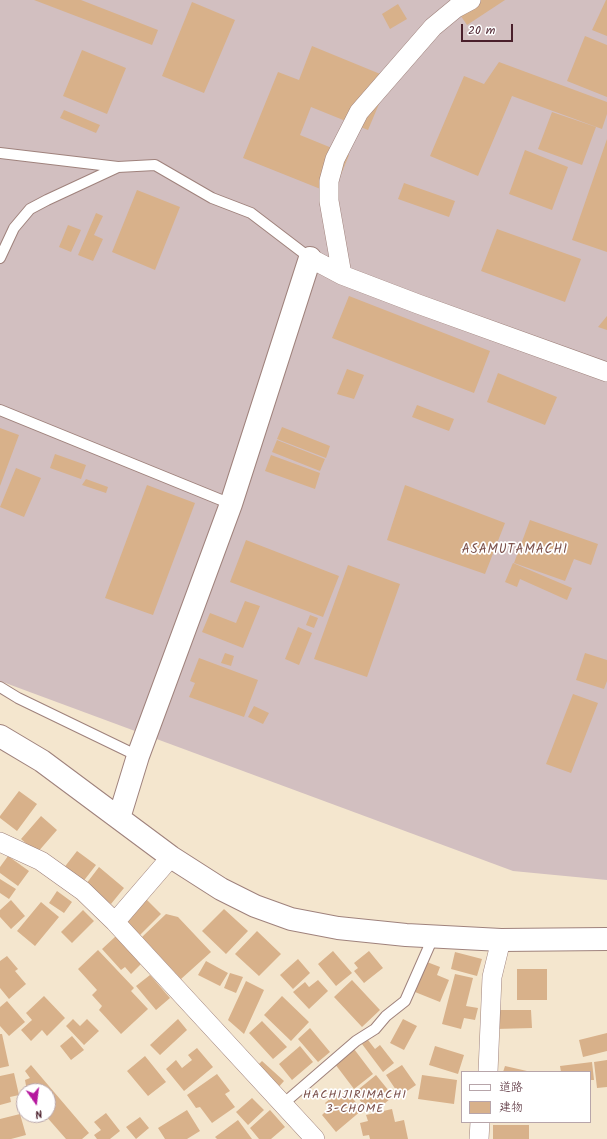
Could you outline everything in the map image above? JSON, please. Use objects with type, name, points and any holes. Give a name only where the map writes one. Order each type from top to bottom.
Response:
[{"type":"street","points":[[342,275],[329,201],[329,181],[335,159],[359,112],[433,27],[456,8],[471,0]]},
{"type":"street","points":[[119,818],[138,756],[232,504],[310,258],[342,275],[607,372]]},
{"type":"street","points":[[0,736],[42,761],[171,856],[221,889],[255,906],[291,919],[338,928],[406,936],[501,940],[607,939]]},
{"type":"street","points":[[0,842],[41,861],[83,891],[115,922],[315,1139]]},
{"type":"street","points":[[115,922],[171,856]]},
{"type":"street","points":[[488,1071],[492,977],[501,940]]},
{"type":"street","points":[[479,1139],[480,1123]]},
{"type":"lane","points":[[0,152],[118,168],[155,165],[212,198],[251,213],[310,258]]},
{"type":"lane","points":[[0,258],[14,228],[30,209],[118,168]]},
{"type":"lane","points":[[0,410],[232,504]]},
{"type":"lane","points":[[0,687],[18,698],[138,756]]},
{"type":"lane","points":[[283,1104],[356,1041],[375,1030],[386,1016],[405,1001],[431,942]]},
{"type":"shaded area","points":[[0,0],[607,0],[607,880],[513,871],[0,681]]},
{"type":"building","points":[[34,0],[81,0],[158,30],[152,45]]},
{"type":"building","points":[[450,0],[505,0],[467,25]]},
{"type":"building","points":[[607,0],[607,36],[592,30]]},
{"type":"building","points":[[192,2],[235,20],[204,93],[162,76]]},
{"type":"building","points":[[398,4],[407,19],[390,29],[382,14]]},
{"type":"building","points":[[585,36],[607,45],[607,97],[567,81]]},
{"type":"building","points":[[312,46],[390,78],[368,130],[311,107],[300,135],[349,155],[333,194],[243,158],[278,72],[299,80]]},
{"type":"building","points":[[82,50],[126,68],[107,114],[63,96]]},
{"type":"building","points":[[499,62],[607,102],[607,114],[602,129],[512,96],[478,176],[430,156],[464,76],[484,84]]},
{"type":"building","points":[[64,110],[100,125],[96,133],[60,118]]},
{"type":"building","points":[[552,112],[596,127],[582,165],[538,149]]},
{"type":"building","points":[[607,139],[607,252],[572,240]]},
{"type":"building","points":[[525,150],[568,167],[552,210],[509,194]]},
{"type":"building","points":[[404,183],[455,201],[449,217],[398,199]]},
{"type":"building","points":[[137,190],[180,207],[155,270],[112,252]]},
{"type":"building","points":[[96,213],[103,216],[94,235],[103,239],[93,261],[78,255]]},
{"type":"building","points":[[68,225],[81,230],[71,252],[59,247]]},
{"type":"building","points":[[497,229],[581,259],[565,302],[481,271]]},
{"type":"building","points":[[349,296],[490,351],[474,393],[332,338]]},
{"type":"building","points":[[607,316],[607,330],[598,327]]},
{"type":"building","points":[[347,369],[364,375],[354,399],[337,394]]},
{"type":"building","points":[[498,373],[557,397],[545,425],[487,402]]},
{"type":"building","points":[[417,405],[454,419],[449,431],[412,417]]},
{"type":"building","points":[[282,427],[330,446],[326,458],[277,439]]},
{"type":"building","points":[[0,428],[19,435],[0,486]]},
{"type":"building","points":[[277,440],[325,459],[320,471],[272,452]]},
{"type":"building","points":[[55,454],[86,465],[81,479],[50,468]]},
{"type":"building","points":[[271,455],[320,473],[315,489],[265,471]]},
{"type":"building","points":[[16,468],[41,478],[24,517],[0,507]]},
{"type":"building","points":[[86,479],[108,487],[106,493],[82,485]]},
{"type":"building","points":[[147,485],[195,503],[153,615],[105,598]]},
{"type":"building","points":[[405,485],[505,523],[485,574],[387,540]]},
{"type":"building","points":[[530,520],[598,544],[591,565],[574,559],[565,581],[514,563]]},
{"type":"building","points":[[246,540],[339,576],[323,617],[230,582]]},
{"type":"building","points":[[513,563],[572,588],[567,600],[520,579],[517,587],[505,582]]},
{"type":"building","points":[[348,565],[400,584],[367,677],[314,659]]},
{"type":"building","points":[[245,601],[260,606],[243,648],[202,632],[210,613],[236,623]]},
{"type":"building","points":[[310,615],[318,618],[314,628],[306,625]]},
{"type":"building","points":[[298,627],[312,633],[299,665],[285,659]]},
{"type":"building","points":[[225,653],[234,656],[231,666],[221,663]]},
{"type":"building","points":[[585,653],[607,660],[607,681],[604,689],[576,680]]},
{"type":"building","points":[[199,658],[258,680],[244,717],[189,697],[195,683],[190,681]]},
{"type":"building","points":[[573,694],[598,703],[571,773],[546,764]]},
{"type":"building","points":[[254,706],[269,713],[263,724],[248,717]]},
{"type":"building","points":[[19,791],[37,804],[17,831],[0,818],[0,816]]},
{"type":"building","points":[[41,816],[57,830],[37,853],[21,839]]},
{"type":"building","points":[[77,851],[96,865],[82,883],[63,869]]},
{"type":"building","points":[[8,856],[29,871],[18,886],[0,873],[0,867]]},
{"type":"building","points":[[99,867],[124,888],[111,904],[86,884]]},
{"type":"building","points":[[0,879],[16,889],[9,899],[0,893]]},
{"type":"building","points":[[57,891],[72,902],[64,913],[49,903]]},
{"type":"building","points":[[144,897],[161,914],[138,937],[121,919]]},
{"type":"building","points":[[11,900],[25,916],[11,929],[0,917],[0,910]]},
{"type":"building","points":[[41,902],[59,917],[35,946],[17,931]]},
{"type":"building","points":[[224,909],[248,931],[226,954],[202,931]]},
{"type":"building","points":[[83,910],[94,921],[72,943],[61,932]]},
{"type":"building","points":[[166,914],[178,917],[211,952],[181,979],[142,937]]},
{"type":"building","points":[[257,931],[281,954],[259,976],[235,954]]},
{"type":"building","points":[[116,936],[142,963],[131,974],[125,967],[121,970],[102,949]]},
{"type":"building","points":[[98,950],[134,988],[131,991],[148,1009],[121,1034],[99,1010],[102,1006],[92,995],[97,990],[78,969]]},
{"type":"building","points":[[333,951],[352,973],[336,986],[318,964]]},
{"type":"building","points":[[369,951],[383,968],[364,983],[354,971],[358,968],[354,963]]},
{"type":"building","points":[[455,952],[482,959],[477,976],[451,969]]},
{"type":"building","points":[[7,956],[18,969],[15,971],[26,984],[9,999],[0,988],[0,961]]},
{"type":"building","points":[[298,959],[310,973],[293,989],[280,975]]},
{"type":"building","points":[[206,961],[228,973],[220,986],[198,975]]},
{"type":"building","points":[[427,962],[440,967],[437,975],[449,980],[440,1002],[415,992]]},
{"type":"building","points":[[517,969],[547,969],[547,1000],[517,1000]]},
{"type":"building","points":[[230,973],[243,977],[236,993],[224,988]]},
{"type":"building","points":[[455,974],[473,978],[466,1006],[478,1008],[475,1020],[464,1018],[461,1029],[442,1024]]},
{"type":"building","points":[[150,975],[170,998],[156,1010],[136,986]]},
{"type":"building","points":[[318,980],[328,991],[309,1009],[293,992],[305,982],[309,987]]},
{"type":"building","points":[[352,980],[380,1010],[362,1027],[334,997]]},
{"type":"building","points":[[246,981],[264,990],[244,1034],[228,1020]]},
{"type":"building","points":[[44,996],[65,1018],[47,1036],[42,1030],[31,1041],[21,1030],[32,1020],[26,1013]]},
{"type":"building","points":[[282,996],[309,1022],[291,1041],[264,1015]]},
{"type":"building","points":[[7,1001],[25,1022],[9,1036],[0,1026],[0,1007]]},
{"type":"building","points":[[496,1010],[531,1010],[532,1028],[496,1029]]},
{"type":"building","points":[[73,1019],[80,1026],[87,1019],[99,1031],[84,1045],[66,1026]]},
{"type":"building","points":[[178,1019],[187,1030],[160,1055],[150,1045]]},
{"type":"building","points":[[403,1019],[417,1026],[404,1050],[390,1043]]},
{"type":"building","points":[[262,1021],[287,1047],[273,1059],[249,1033]]},
{"type":"building","points":[[310,1028],[330,1052],[318,1062],[298,1039]]},
{"type":"building","points":[[607,1033],[607,1051],[583,1057],[579,1040]]},
{"type":"building","points":[[0,1034],[2,1034],[9,1066],[0,1068]]},
{"type":"building","points":[[72,1036],[84,1050],[71,1060],[60,1046]]},
{"type":"building","points":[[368,1040],[375,1049],[380,1045],[394,1063],[383,1072],[362,1044]]},
{"type":"building","points":[[300,1046],[313,1062],[292,1080],[279,1064]]},
{"type":"building","points":[[435,1046],[464,1055],[458,1074],[429,1065]]},
{"type":"building","points":[[197,1048],[213,1067],[184,1091],[166,1069],[176,1060],[182,1068],[192,1060],[188,1055]]},
{"type":"building","points":[[354,1049],[373,1074],[354,1089],[335,1064]]},
{"type":"building","points":[[145,1056],[166,1082],[148,1096],[127,1071]]},
{"type":"building","points":[[607,1060],[607,1087],[597,1088],[594,1062]]},
{"type":"building","points":[[262,1061],[284,1081],[276,1090],[254,1069]]},
{"type":"building","points":[[592,1062],[594,1080],[591,1080],[591,1071],[561,1071],[560,1066]]},
{"type":"building","points":[[31,1065],[46,1083],[26,1083],[25,1080],[30,1078],[25,1071]]},
{"type":"building","points":[[402,1065],[416,1085],[400,1096],[386,1075]]},
{"type":"building","points":[[505,1066],[527,1071],[503,1071]]},
{"type":"building","points":[[14,1073],[16,1083],[16,1096],[10,1097],[11,1102],[0,1105],[0,1076]]},
{"type":"building","points":[[217,1074],[230,1091],[225,1094],[235,1107],[212,1123],[200,1107],[196,1108],[187,1095]]},
{"type":"building","points":[[376,1075],[389,1091],[386,1094],[390,1099],[379,1108],[376,1103],[366,1108],[354,1093]]},
{"type":"building","points":[[422,1075],[457,1080],[454,1104],[418,1099]]},
{"type":"building","points":[[338,1092],[344,1099],[350,1095],[362,1110],[336,1132],[322,1115],[329,1108],[325,1103]]},
{"type":"building","points":[[56,1094],[89,1133],[82,1139],[66,1139],[52,1123],[56,1123]]},
{"type":"building","points":[[252,1098],[264,1110],[248,1125],[236,1112]]},
{"type":"building","points":[[392,1109],[395,1122],[404,1120],[408,1139],[370,1139],[369,1135],[363,1136],[360,1123],[368,1121],[366,1115]]},
{"type":"building","points":[[187,1110],[200,1131],[187,1139],[165,1139],[158,1128]]},
{"type":"building","points":[[270,1110],[285,1127],[271,1139],[259,1139],[250,1128]]},
{"type":"building","points":[[106,1113],[120,1131],[110,1139],[97,1139],[94,1135],[101,1130],[94,1122]]},
{"type":"building","points":[[16,1115],[16,1123],[23,1123],[26,1135],[11,1139],[0,1139],[0,1119]]},
{"type":"building","points":[[140,1117],[149,1128],[136,1139],[126,1127]]},
{"type":"building","points":[[238,1120],[252,1139],[217,1139],[215,1137]]},
{"type":"building","points":[[493,1125],[529,1125],[529,1139],[493,1139]]},
{"type":"district","name":"ASAMUTAMACHI","points":[[515,551]]},
{"type":"district","name":"HACHIJIRIMACHI 3-CHOME","points":[[355,1103]]}]
